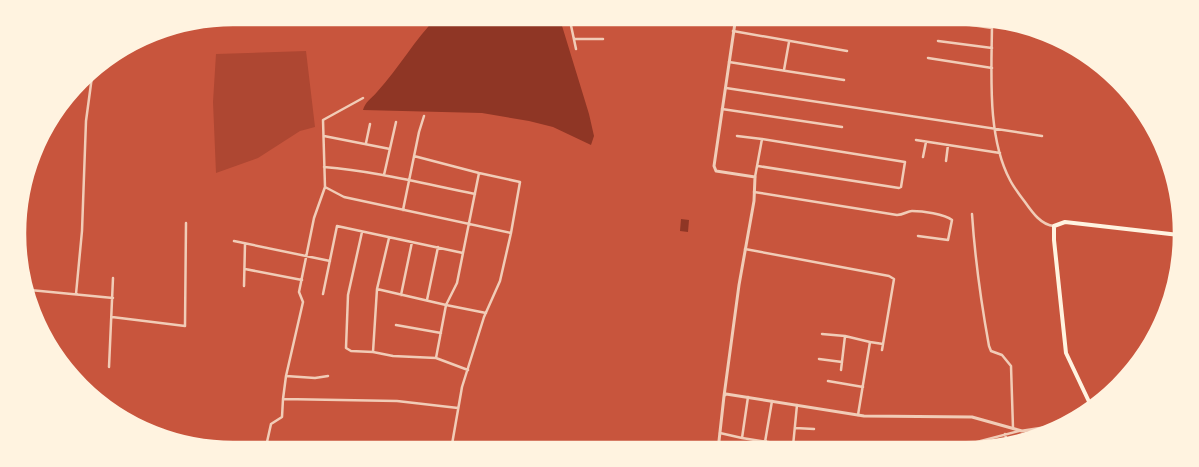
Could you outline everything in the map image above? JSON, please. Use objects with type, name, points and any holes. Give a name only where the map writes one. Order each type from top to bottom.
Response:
[{"type":"main road","points":[[1088,402],[1066,353],[1054,226],[1065,222],[1174,234]]},
{"type":"street","points":[[572,25],[576,49]]},
{"type":"street","points":[[734,25],[714,166],[716,171],[755,177]]},
{"type":"street","points":[[971,25],[992,28],[994,129],[1010,181],[1042,222],[1048,226],[1054,226]]},
{"type":"street","points":[[733,31],[847,51]]},
{"type":"street","points":[[574,39],[603,39]]},
{"type":"street","points":[[938,41],[992,48]]},
{"type":"street","points":[[784,70],[789,42]]},
{"type":"street","points":[[928,58],[992,68]]},
{"type":"street","points":[[729,62],[844,80]]},
{"type":"street","points":[[76,294],[82,231],[86,121],[91,81]]},
{"type":"street","points":[[726,88],[1042,136]]},
{"type":"street","points":[[267,442],[271,424],[282,417],[286,376],[303,302],[299,292],[314,218],[325,187],[323,120],[363,98]]},
{"type":"street","points":[[722,109],[842,127]]},
{"type":"street","points":[[403,210],[424,116]]},
{"type":"street","points":[[384,175],[396,122]]},
{"type":"street","points":[[366,144],[370,124]]},
{"type":"street","points":[[324,136],[390,149]]},
{"type":"street","points":[[738,136],[904,161],[901,187],[899,188],[758,166]]},
{"type":"street","points":[[719,442],[755,177],[762,139]]},
{"type":"street","points":[[916,140],[1000,153]]},
{"type":"street","points":[[923,157],[926,142]]},
{"type":"street","points":[[946,161],[948,145]]},
{"type":"street","points":[[414,156],[479,174],[520,182],[500,281],[486,313],[468,370],[458,408],[452,442]]},
{"type":"street","points":[[324,167],[353,169],[475,194]]},
{"type":"street","points":[[436,358],[446,305],[457,284],[479,174]]},
{"type":"street","points":[[325,187],[344,197],[511,233]]},
{"type":"street","points":[[754,192],[897,215],[910,211],[919,212],[944,216],[952,220],[948,240],[918,236]]},
{"type":"street","points":[[972,214],[979,292],[989,346],[991,351],[1002,355],[1011,366],[1013,428]]},
{"type":"street","points":[[112,317],[185,326],[186,223]]},
{"type":"street","points":[[323,294],[337,226],[463,253]]},
{"type":"street","points":[[362,232],[348,295],[346,348],[351,351],[373,352],[394,356],[436,358],[468,370]]},
{"type":"street","points":[[373,352],[377,289],[389,238]]},
{"type":"street","points":[[234,242],[330,261]]},
{"type":"street","points":[[401,294],[412,242]]},
{"type":"street","points":[[244,286],[245,244]]},
{"type":"street","points":[[427,300],[438,247]]},
{"type":"street","points":[[745,249],[889,276],[894,279],[882,350]]},
{"type":"street","points":[[245,269],[302,280]]},
{"type":"street","points":[[109,367],[113,278]]},
{"type":"street","points":[[33,289],[113,298]]},
{"type":"street","points":[[377,289],[486,313]]},
{"type":"street","points":[[396,325],[441,334]]},
{"type":"street","points":[[822,334],[845,336],[883,344]]},
{"type":"street","points":[[841,370],[845,336]]},
{"type":"street","points":[[858,415],[870,342]]},
{"type":"street","points":[[819,360],[842,362]]},
{"type":"street","points":[[286,376],[315,378],[328,376]]},
{"type":"street","points":[[828,381],[863,386]]},
{"type":"street","points":[[724,396],[732,393],[772,402],[858,415],[925,418],[972,417],[1020,431]]},
{"type":"street","points":[[742,438],[748,397]]},
{"type":"street","points":[[283,399],[397,401],[458,408]]},
{"type":"street","points":[[720,433],[765,442],[772,402]]},
{"type":"street","points":[[794,442],[797,405]]},
{"type":"street","points":[[795,428],[814,429]]},
{"type":"street","points":[[977,442],[1005,434],[1035,430]]},
{"type":"street","points":[[1005,434],[1006,438]]},
{"type":"shaded area","points":[[430,25],[562,25],[589,114],[594,136],[591,145],[553,127],[482,113],[363,110],[367,102],[385,83]]},
{"type":"shaded area","points":[[306,51],[315,127],[300,131],[258,158],[216,173],[213,102],[216,54]]},
{"type":"shaded area","points":[[681,219],[689,220],[688,232],[680,231]]}]
